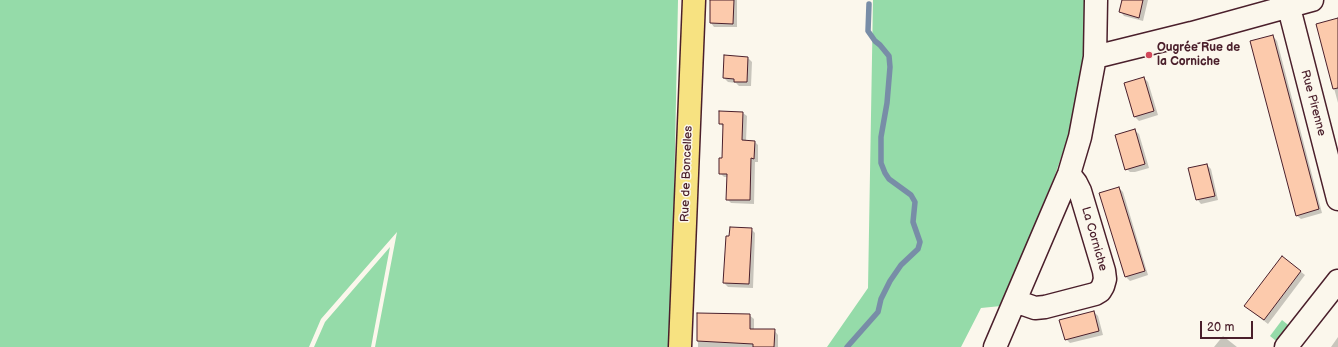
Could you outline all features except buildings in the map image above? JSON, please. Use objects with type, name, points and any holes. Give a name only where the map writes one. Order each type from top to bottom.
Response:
[{"type":"main road","name":"Rue de Boncelles","points":[[680,347],[694,0]]},
{"type":"street","points":[[995,347],[1069,174],[1080,137],[1095,57],[1096,0]]},
{"type":"street","points":[[1095,57],[1192,33],[1287,3],[1312,0]]},
{"type":"street","name":"Rue Pirenne","points":[[1287,3],[1338,198]]},
{"type":"street","name":"La Corniche","points":[[1015,301],[1035,308],[1045,307],[1095,294],[1100,291],[1103,286],[1105,279],[1104,271],[1085,208],[1076,183],[1069,174]]},
{"type":"street","points":[[1286,347],[1338,281]]},
{"type":"green space","points":[[0,0],[678,0],[671,347],[375,347],[397,232],[321,319],[309,347],[0,347]]},
{"type":"green space","points":[[873,0],[1086,0],[1087,18],[1081,77],[1068,137],[1055,175],[1001,306],[981,308],[961,347],[827,347],[868,288]]},
{"type":"green space","points":[[390,247],[371,347],[314,347],[325,322]]},
{"type":"green space","points":[[1282,320],[1292,328],[1280,344],[1270,336]]},
{"type":"waterway","points":[[847,347],[878,312],[881,299],[890,281],[901,265],[918,249],[920,242],[913,222],[915,202],[911,195],[889,179],[881,163],[881,137],[887,103],[890,67],[889,56],[868,31],[869,4]]},
{"type":"place","name":"Ougrée Rue de la Corniche","points":[[1149,55]]}]
